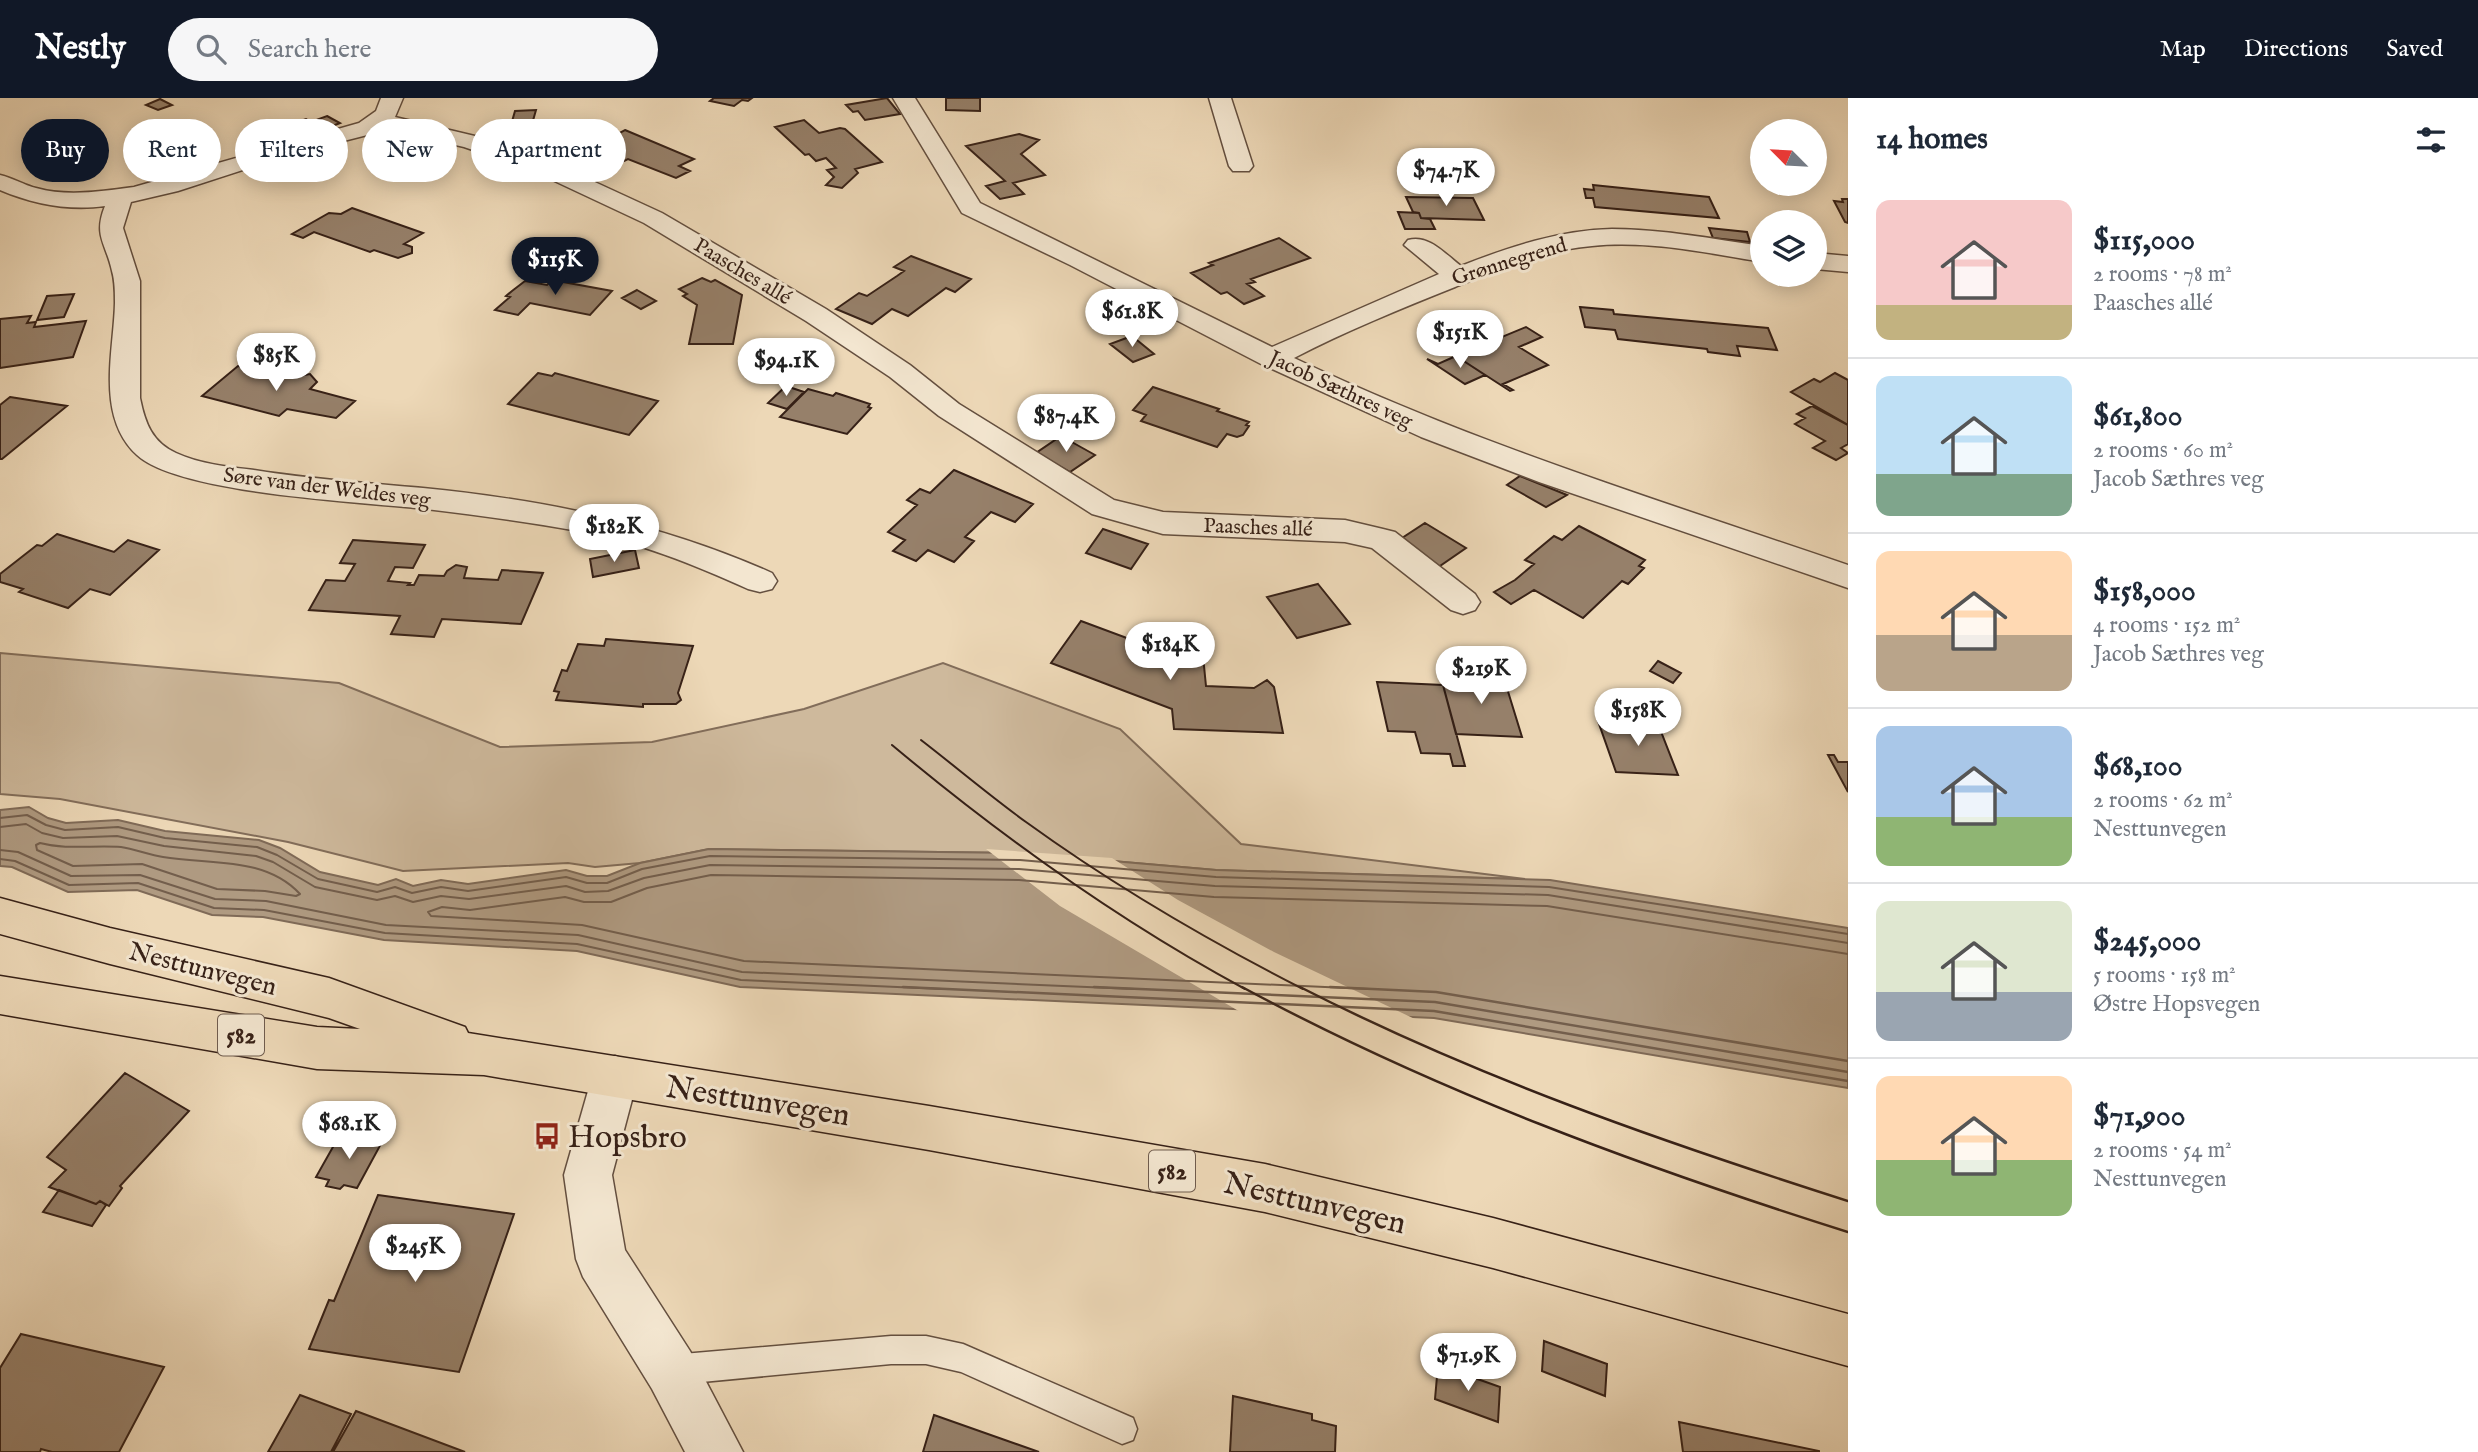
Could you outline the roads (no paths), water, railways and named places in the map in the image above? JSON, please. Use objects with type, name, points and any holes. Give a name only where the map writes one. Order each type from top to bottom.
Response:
[{"type":"main road","name":"Nesttunvegen","points":[[0,916],[123,949],[329,998],[484,1054]]},
{"type":"main road","name":"Nesttunvegen","points":[[0,995],[317,1048],[484,1054],[942,1130],[1265,1188],[1493,1242],[1848,1340]]},
{"type":"street","name":"Jacob Sæthres veg","points":[[904,98],[971,208],[1052,244],[1271,358],[1438,432],[1630,505],[1848,577]]},
{"type":"street","points":[[1220,98],[1241,166]]},
{"type":"street","points":[[0,182],[18,192],[37,197],[120,198],[367,128],[386,109]]},
{"type":"street","name":"Paasches allé","points":[[386,109],[539,165],[653,218],[816,315],[900,371],[949,410],[1104,507],[1163,523],[1345,531],[1383,540],[1463,602]]},
{"type":"street","name":"Søre van der Weldes veg","points":[[120,198],[110,231],[126,272],[128,304],[124,383],[134,430],[149,450],[197,470],[317,489],[438,501],[581,521],[648,536],[693,551],[760,581]]},
{"type":"street","name":"Grønnegrend","points":[[1271,358],[1370,311],[1458,276],[1556,243],[1596,237],[1750,253]]},
{"type":"street","points":[[1417,245],[1458,276]]},
{"type":"street","points":[[1827,262],[1848,264]]},
{"type":"street","points":[[615,1077],[588,1175],[601,1259],[671,1370],[715,1452]]},
{"type":"lane","points":[[671,1370],[891,1350],[926,1350],[963,1358],[1122,1429]]},
{"type":"water","points":[[29,807],[48,818],[66,823],[118,820],[165,831],[259,840],[280,848],[320,872],[378,885],[396,879],[413,886],[441,880],[468,884],[566,870],[587,876],[607,876],[640,863],[709,849],[1020,853],[1216,870],[1550,880],[1848,928],[1848,1088],[1434,1018],[740,987],[577,951],[384,940],[263,917],[212,915],[137,890],[68,892],[12,867],[0,866],[0,810]]},
{"type":"tram line","points":[[921,740],[1013,812],[1092,868],[1196,931],[1303,989]]},
{"type":"tram line","points":[[892,745],[1019,845],[1063,876],[1152,935],[1245,989]]},
{"type":"tram line","points":[[1242,987],[1389,1060],[1539,1124],[1692,1180],[1848,1232]]},
{"type":"tram line","points":[[1300,987],[1433,1050],[1570,1105],[1638,1131],[1848,1201]]},
{"type":"place","name":"Hopsbro","points":[[547,1136]]}]
